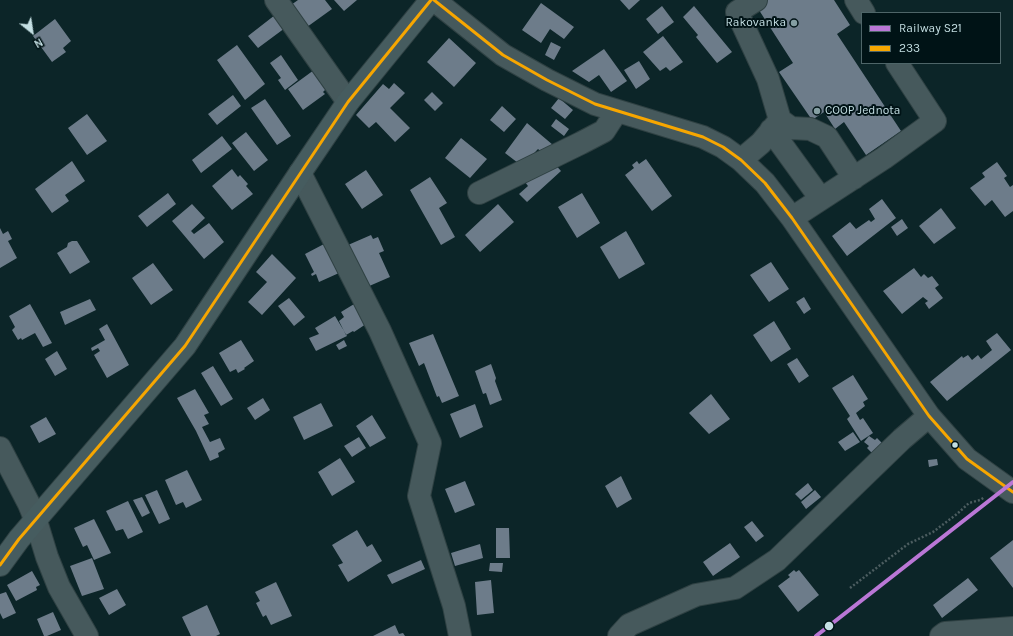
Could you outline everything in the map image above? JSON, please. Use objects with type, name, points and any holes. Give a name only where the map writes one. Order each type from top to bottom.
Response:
[{"type":"main road","points":[[0,565],[19,539],[185,346],[348,102],[432,0]]},
{"type":"street","points":[[276,0],[348,102]]},
{"type":"street","points":[[432,0],[503,54],[578,96],[617,111],[703,137],[723,147],[741,160],[765,183],[792,218],[929,416],[967,459],[1007,488]]},
{"type":"street","points":[[756,0],[733,6],[768,79],[776,125],[821,200]]},
{"type":"street","points":[[856,0],[863,12]]},
{"type":"street","points":[[792,218],[884,158],[935,121],[898,64]]},
{"type":"street","points":[[479,193],[604,131],[617,111]]},
{"type":"street","points":[[741,160],[761,143],[776,125]]},
{"type":"street","points":[[776,125],[791,128],[810,129],[827,137],[854,178]]},
{"type":"street","points":[[300,173],[380,331],[430,443],[419,496],[454,606],[460,636]]},
{"type":"street","points":[[619,636],[630,625],[696,595],[735,588],[777,560],[929,416]]},
{"type":"street","points":[[0,448],[29,504],[36,521],[47,558],[59,587],[87,636]]},
{"type":"street","points":[[941,636],[945,633],[1013,628]]},
{"type":"path","points":[[850,588],[905,547],[933,532],[969,503],[980,500],[1007,488]]},
{"type":"building","points":[[298,0],[325,0],[332,9],[307,27],[291,5]]},
{"type":"building","points":[[334,0],[357,0],[344,11]]},
{"type":"building","points":[[620,0],[640,0],[629,10]]},
{"type":"building","points":[[767,0],[834,0],[850,25],[837,34],[901,131],[866,155],[844,122],[835,129],[824,112],[812,120],[779,72],[793,63],[757,7]]},
{"type":"building","points":[[541,3],[574,27],[564,39],[550,29],[541,43],[522,30]]},
{"type":"building","points":[[662,6],[674,22],[658,34],[646,19]]},
{"type":"building","points":[[694,6],[732,52],[717,63],[696,37],[698,35],[683,17]]},
{"type":"building","points":[[275,15],[285,28],[258,48],[248,36]]},
{"type":"building","points":[[55,19],[71,41],[63,48],[66,52],[52,62],[33,36]]},
{"type":"building","points":[[663,36],[683,62],[670,71],[666,67],[660,71],[643,52]]},
{"type":"building","points":[[449,38],[476,63],[454,87],[427,62]]},
{"type":"building","points":[[551,42],[561,47],[554,60],[545,55]]},
{"type":"building","points":[[237,45],[265,84],[245,100],[217,60]]},
{"type":"building","points":[[604,49],[627,81],[611,92],[599,75],[589,82],[572,71]]},
{"type":"building","points":[[281,55],[298,80],[285,90],[278,80],[281,78],[270,63]]},
{"type":"building","points":[[639,61],[650,79],[636,89],[624,70]]},
{"type":"building","points":[[314,70],[327,88],[323,92],[325,94],[303,110],[288,89]]},
{"type":"building","points":[[394,83],[405,93],[390,108],[410,128],[395,142],[376,122],[369,128],[356,115],[383,84],[389,89]]},
{"type":"building","points":[[432,92],[443,103],[435,111],[424,100]]},
{"type":"building","points":[[233,95],[241,106],[217,125],[208,114]]},
{"type":"building","points":[[559,98],[573,110],[565,119],[551,108]]},
{"type":"building","points":[[265,99],[291,136],[277,145],[251,108]]},
{"type":"building","points":[[502,106],[516,119],[504,132],[490,120]]},
{"type":"building","points":[[87,114],[107,141],[87,155],[68,128]]},
{"type":"building","points":[[556,119],[569,129],[564,136],[551,126]]},
{"type":"building","points":[[527,123],[553,145],[545,155],[538,149],[522,166],[505,153]]},
{"type":"building","points":[[246,132],[268,160],[254,171],[232,143]]},
{"type":"building","points":[[222,136],[232,149],[201,173],[192,160]]},
{"type":"building","points":[[461,138],[487,159],[470,178],[445,158]]},
{"type":"building","points":[[646,159],[672,196],[652,211],[625,175],[634,168],[632,165],[637,161],[639,164]]},
{"type":"building","points":[[72,161],[85,181],[65,195],[69,201],[52,213],[35,189]]},
{"type":"building","points":[[552,161],[561,171],[527,202],[519,194],[528,186],[525,182]]},
{"type":"building","points":[[997,162],[1007,176],[1004,178],[1010,187],[1013,185],[1013,211],[1005,217],[992,200],[985,206],[970,188],[985,177],[982,173]]},
{"type":"building","points":[[232,169],[238,177],[240,175],[248,184],[246,186],[253,194],[232,210],[212,186]]},
{"type":"building","points":[[366,170],[383,195],[362,209],[345,184]]},
{"type":"building","points":[[430,177],[447,203],[439,208],[455,237],[441,245],[410,190]]},
{"type":"building","points":[[168,193],[176,204],[147,227],[138,216]]},
{"type":"building","points":[[582,193],[600,223],[577,238],[558,207]]},
{"type":"building","points":[[882,199],[896,218],[847,256],[832,236],[850,222],[856,229],[869,220],[871,222],[875,219],[869,209]]},
{"type":"building","points":[[192,204],[205,218],[191,231],[194,234],[209,223],[224,242],[204,259],[172,221]]},
{"type":"building","points":[[498,204],[514,222],[480,252],[465,235]]},
{"type":"building","points":[[941,208],[956,228],[934,244],[919,226]]},
{"type":"building","points":[[902,219],[908,228],[897,236],[891,227]]},
{"type":"building","points":[[0,228],[3,234],[8,231],[12,239],[8,241],[17,258],[0,268]]},
{"type":"building","points":[[626,231],[645,264],[619,279],[600,247]]},
{"type":"building","points":[[371,235],[373,239],[378,237],[384,251],[379,253],[390,277],[367,287],[348,245]]},
{"type":"building","points":[[77,241],[90,262],[70,274],[57,253],[67,247],[68,243]]},
{"type":"building","points":[[324,244],[339,273],[319,282],[316,274],[312,276],[311,274],[314,272],[305,254]]},
{"type":"building","points":[[272,254],[296,278],[262,315],[248,302],[267,282],[256,272]]},
{"type":"building","points":[[771,262],[789,289],[769,302],[750,275]]},
{"type":"building","points":[[153,263],[173,290],[151,305],[132,278]]},
{"type":"building","points":[[914,268],[921,277],[924,274],[928,278],[932,276],[939,285],[935,288],[943,298],[929,309],[925,303],[928,301],[923,297],[902,314],[883,291]]},
{"type":"building","points":[[804,297],[811,309],[804,314],[796,302]]},
{"type":"building","points":[[289,298],[305,317],[294,326],[278,306]]},
{"type":"building","points":[[90,299],[96,310],[65,325],[60,312]]},
{"type":"building","points":[[359,301],[372,320],[354,332],[353,331],[346,335],[339,321],[344,317],[341,312]]},
{"type":"building","points":[[30,304],[52,343],[43,347],[35,333],[22,340],[21,338],[18,340],[12,330],[15,327],[9,316]]},
{"type":"building","points":[[335,316],[347,336],[316,351],[309,338],[319,334],[315,328]]},
{"type":"building","points":[[774,321],[791,349],[771,362],[753,335]]},
{"type":"building","points":[[107,324],[129,365],[107,378],[94,355],[100,351],[98,348],[92,351],[91,348],[105,340],[99,329]]},
{"type":"building","points":[[997,333],[1011,350],[947,401],[930,382],[962,356],[963,358],[968,355],[972,360],[978,355],[981,359],[992,350],[986,341]]},
{"type":"building","points":[[433,334],[459,396],[442,403],[439,396],[437,397],[424,363],[419,366],[409,343]]},
{"type":"building","points":[[241,340],[254,361],[238,373],[236,369],[230,372],[219,353]]},
{"type":"building","points":[[344,340],[347,346],[339,350],[336,345]]},
{"type":"building","points":[[57,351],[67,369],[55,376],[45,359]]},
{"type":"building","points":[[797,358],[809,376],[799,383],[787,364]]},
{"type":"building","points":[[491,364],[502,400],[490,405],[486,393],[483,394],[475,371]]},
{"type":"building","points":[[213,366],[233,399],[221,406],[201,373]]},
{"type":"building","points":[[853,375],[868,399],[863,402],[865,406],[856,413],[860,420],[863,418],[873,433],[861,441],[847,419],[850,416],[832,388]]},
{"type":"building","points":[[195,389],[209,413],[204,415],[209,424],[202,427],[210,442],[220,438],[225,449],[218,453],[219,457],[210,461],[196,431],[177,398]]},
{"type":"building","points":[[711,394],[730,419],[709,434],[689,413]]},
{"type":"building","points":[[263,398],[270,410],[255,420],[247,408]]},
{"type":"building","points":[[321,403],[333,426],[304,440],[293,417]]},
{"type":"building","points":[[475,404],[483,427],[460,438],[450,414]]},
{"type":"building","points":[[372,415],[386,438],[370,447],[356,426]]},
{"type":"building","points":[[46,417],[56,434],[39,443],[30,426]]},
{"type":"building","points":[[853,432],[860,442],[845,451],[838,442]]},
{"type":"building","points":[[869,436],[875,440],[877,438],[883,444],[873,454],[867,448],[869,446],[864,442]]},
{"type":"building","points":[[359,437],[366,448],[352,457],[344,446]]},
{"type":"building","points":[[340,458],[355,482],[332,496],[318,472]]},
{"type":"building","points":[[937,459],[938,465],[929,467],[928,460]]},
{"type":"building","points":[[187,470],[202,500],[186,508],[183,502],[176,505],[165,480]]},
{"type":"building","points":[[621,476],[632,499],[617,508],[605,486]]},
{"type":"building","points":[[465,481],[475,505],[455,513],[445,489]]},
{"type":"building","points":[[808,483],[813,490],[801,500],[795,494]]},
{"type":"building","points":[[157,490],[170,519],[159,524],[145,495]]},
{"type":"building","points":[[815,490],[821,497],[806,509],[801,502]]},
{"type":"building","points":[[142,497],[150,513],[142,517],[133,500]]},
{"type":"building","points":[[128,501],[143,532],[128,539],[123,529],[116,531],[106,511]]},
{"type":"building","points":[[94,519],[111,553],[94,560],[87,545],[83,547],[74,528]]},
{"type":"building","points":[[752,521],[764,536],[756,542],[744,527]]},
{"type":"building","points":[[496,528],[509,528],[510,558],[496,558]]},
{"type":"building","points":[[357,530],[367,547],[372,544],[382,561],[348,582],[338,565],[343,563],[332,545]]},
{"type":"building","points":[[1013,540],[1013,588],[990,558]]},
{"type":"building","points":[[730,543],[740,557],[713,576],[703,562]]},
{"type":"building","points":[[480,544],[483,558],[455,566],[451,553]]},
{"type":"building","points":[[92,558],[104,589],[82,596],[70,566]]},
{"type":"building","points":[[421,560],[425,569],[392,584],[387,575]]},
{"type":"building","points":[[490,563],[503,563],[502,572],[489,571]]},
{"type":"building","points":[[794,570],[796,572],[799,570],[819,595],[798,612],[778,586],[790,577],[788,575]]},
{"type":"building","points":[[32,571],[40,585],[36,587],[37,590],[16,601],[7,585]]},
{"type":"building","points":[[968,578],[978,590],[942,618],[933,605]]},
{"type":"building","points":[[491,580],[494,613],[477,615],[475,582]]},
{"type":"building","points":[[276,582],[292,616],[271,625],[266,615],[263,617],[256,603],[260,601],[255,592]]},
{"type":"building","points":[[117,589],[126,605],[109,615],[99,598]]},
{"type":"building","points":[[6,592],[16,613],[3,619],[0,613],[0,594]]},
{"type":"building","points":[[207,605],[220,634],[216,636],[191,636],[182,617]]},
{"type":"building","points":[[53,612],[61,630],[44,636],[37,619]]},
{"type":"building","points":[[395,625],[399,634],[403,633],[405,636],[373,636]]},
{"type":"rail line","name":"S21","points":[[816,636],[1013,482]]},
{"type":"transit line","name":"233","points":[[0,565],[19,539],[185,346],[348,102],[431,0]]},
{"type":"transit line","name":"233","points":[[434,0],[503,55],[547,80],[595,104],[703,137],[723,147],[741,160],[765,183],[792,218],[929,416],[967,459],[1013,492]]},
{"type":"place","name":"Rakovanka","points":[[794,23]]},
{"type":"place","name":"COOP Jednota","points":[[817,111]]}]
